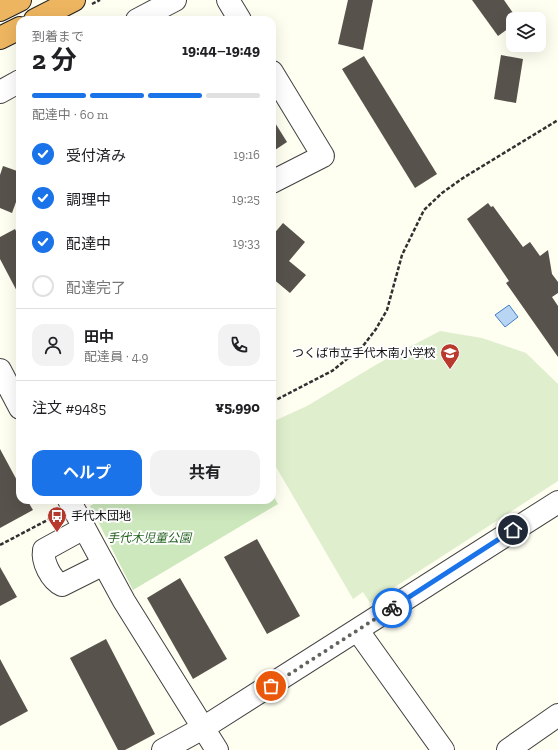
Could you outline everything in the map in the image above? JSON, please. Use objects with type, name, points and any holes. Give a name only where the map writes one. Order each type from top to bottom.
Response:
[{"type":"highway","points":[[0,10],[20,0]]},
{"type":"highway","points":[[43,16],[74,0]]},
{"type":"highway","points":[[0,38],[16,30]]},
{"type":"street","points":[[145,16],[175,0]]},
{"type":"street","points":[[228,0],[238,16]]},
{"type":"street","points":[[276,78],[324,156],[276,180]]},
{"type":"street","points":[[0,92],[16,83]]},
{"type":"street","points":[[0,370],[16,400]]},
{"type":"street","points":[[163,750],[203,728],[358,631],[558,502]]},
{"type":"street","points":[[72,504],[124,601],[217,750]]},
{"type":"street","points":[[84,528],[44,550],[43,558],[55,582],[62,585],[104,564]]},
{"type":"street","points":[[358,631],[443,750]]},
{"type":"street","points":[[508,750],[558,715]]},
{"type":"path","points":[[276,400],[332,372],[363,346],[376,329],[387,310],[402,255],[424,210],[442,193],[463,178],[558,120]]},
{"type":"path","points":[[0,545],[69,504]]},
{"type":"green space","name":"つくば市立手代木南小学校","points":[[440,331],[482,338],[526,353],[558,384],[558,481],[370,603],[363,592],[353,599],[276,467],[276,420],[307,406],[379,363]]},
{"type":"green space","name":"手代木児童公園","points":[[276,501],[278,504],[133,590],[90,506],[93,504],[276,504]]},
{"type":"water","points":[[509,305],[518,317],[505,327],[495,315]]},
{"type":"building","points":[[348,0],[373,0],[363,50],[338,44]]},
{"type":"building","points":[[472,0],[504,0],[512,12],[506,12],[506,30],[498,36]]},
{"type":"building","points":[[501,55],[523,59],[516,103],[494,99]]},
{"type":"building","points":[[364,56],[437,174],[415,188],[342,69]]},
{"type":"building","points":[[276,124],[287,142],[276,149]]},
{"type":"building","points":[[3,166],[16,171],[16,202],[12,213],[0,208],[0,175]]},
{"type":"building","points":[[488,203],[491,207],[493,206],[523,247],[530,242],[540,256],[548,250],[552,274],[558,282],[558,293],[552,297],[558,306],[558,357],[506,283],[509,281],[467,219]]},
{"type":"building","points":[[283,223],[305,242],[289,261],[306,275],[290,293],[276,281],[276,231]]},
{"type":"building","points":[[15,229],[16,231],[16,289],[0,259],[0,237]]},
{"type":"building","points":[[0,449],[16,479],[16,504],[29,504],[33,510],[0,528]]},
{"type":"building","points":[[257,539],[300,616],[267,634],[224,557]]},
{"type":"building","points":[[0,567],[17,597],[0,606]]},
{"type":"building","points":[[180,578],[227,659],[193,679],[147,598]]},
{"type":"building","points":[[106,639],[155,734],[125,750],[118,750],[70,658]]},
{"type":"building","points":[[0,659],[28,711],[0,726]]},
{"type":"way so far","points":[[271,686],[392,608]]},
{"type":"place","name":"つくば市立手代木南小学校","points":[[450,370]]},
{"type":"place","name":"手代木団地","points":[[57,533]]},
{"type":"route","points":[[392,608],[513,530]]}]
